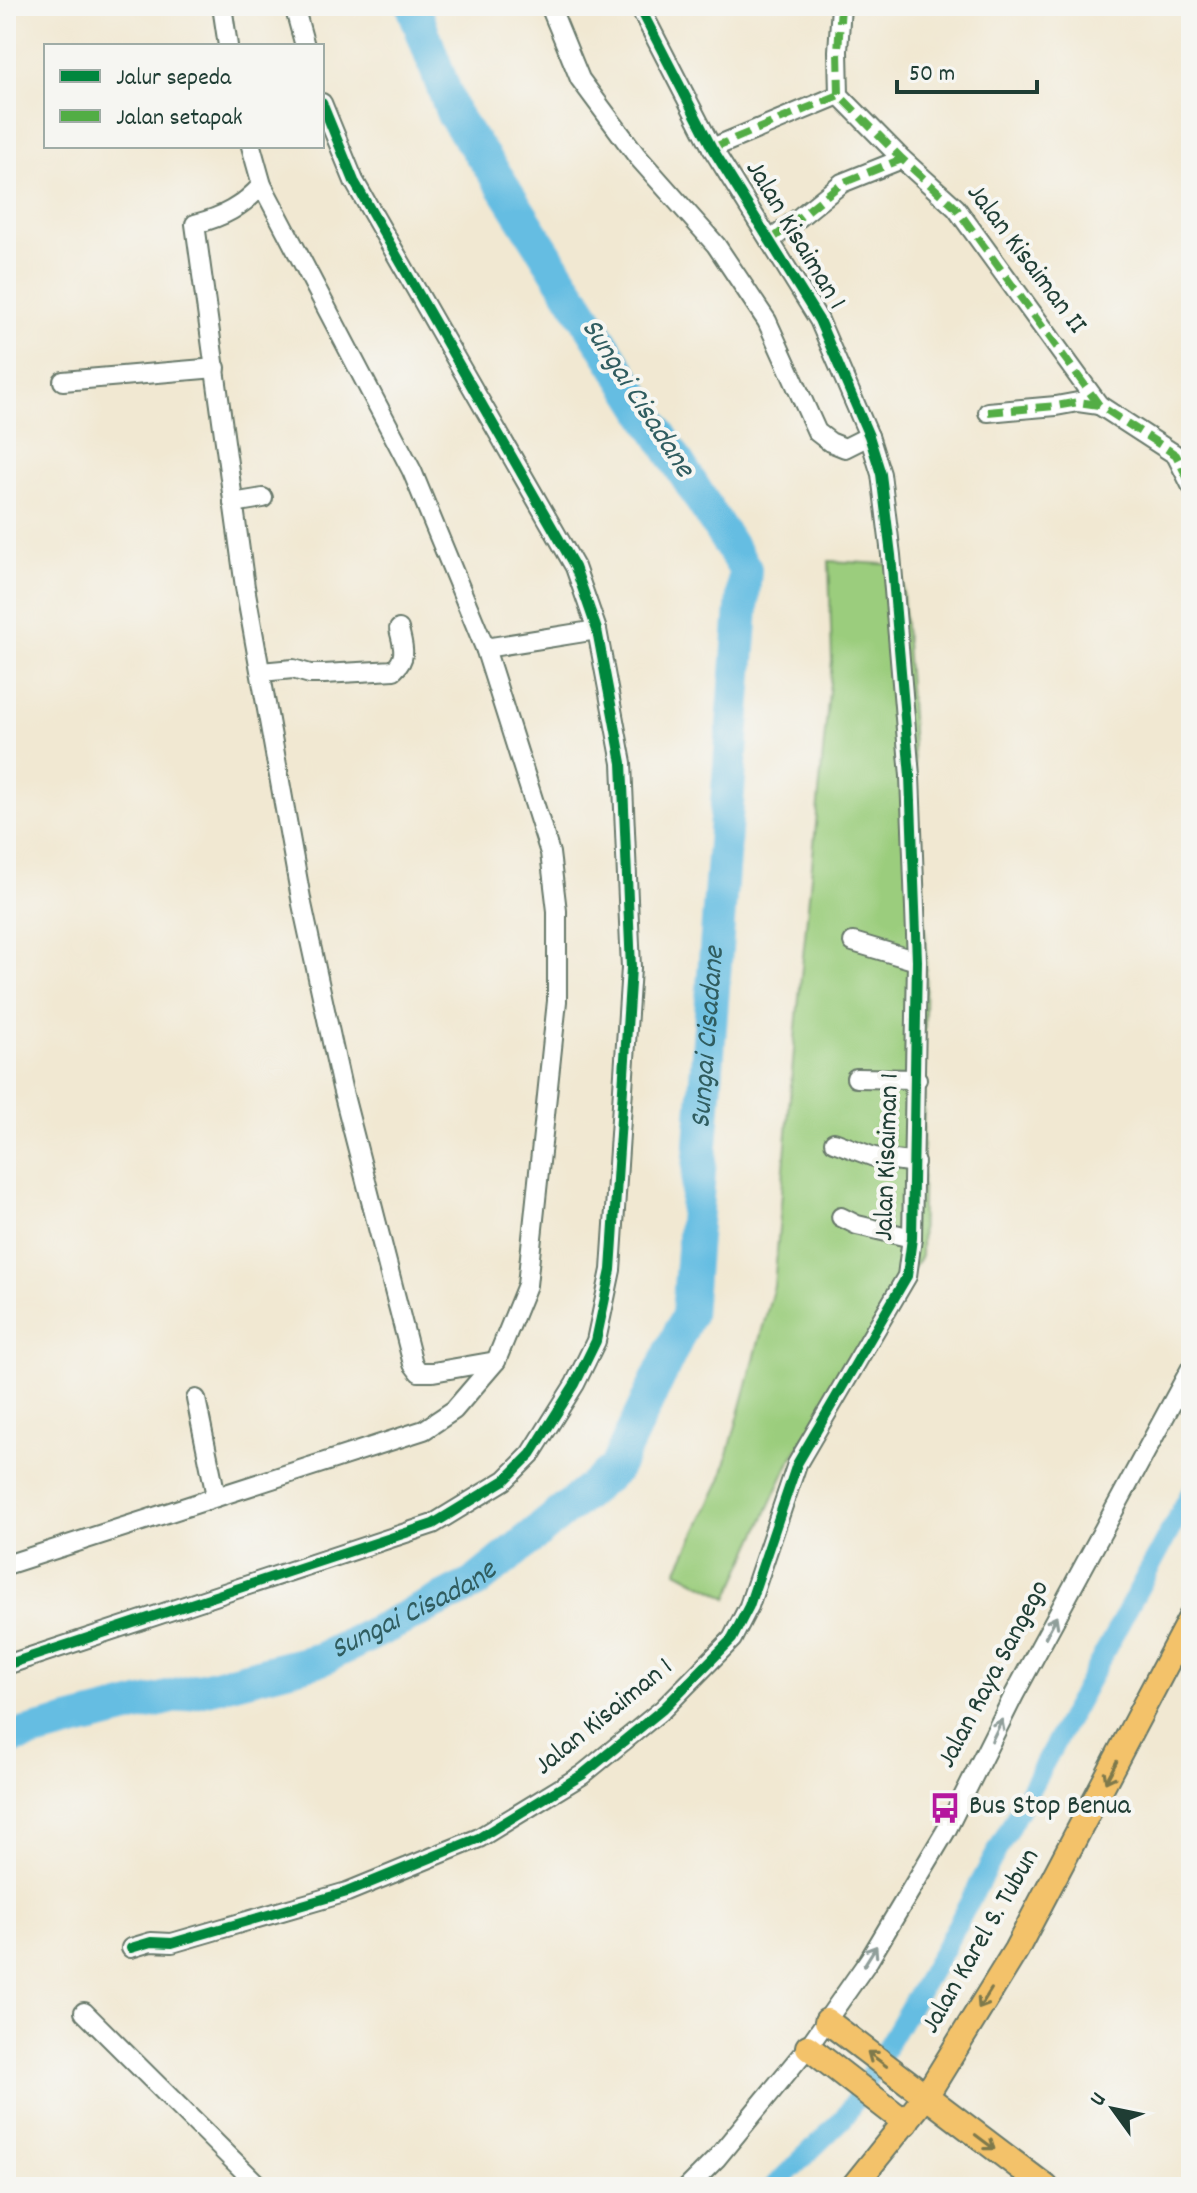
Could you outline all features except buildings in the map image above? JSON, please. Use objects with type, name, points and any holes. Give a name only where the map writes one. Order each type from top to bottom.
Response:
[{"type":"main road","name":"Jalan Karel S. Tubun","points":[[853,2187],[1016,1950],[1191,1617]]},
{"type":"main road","points":[[834,2026],[1046,2187]]},
{"type":"main road","points":[[815,2053],[900,2117]]},
{"type":"street","points":[[222,6],[228,44]]},
{"type":"street","points":[[294,6],[304,44]]},
{"type":"street","points":[[550,6],[580,79],[637,156],[716,245],[767,321],[817,432],[845,448],[869,436]]},
{"type":"street","name":"Jalan Kisaiman 1","points":[[131,1948],[151,1942],[172,1943],[318,1902],[479,1838],[582,1775],[663,1709],[732,1639],[749,1606],[797,1464],[907,1276],[915,1163],[917,961],[910,776],[881,474],[869,436],[819,320],[712,148],[639,6]]},
{"type":"street","points":[[712,148],[839,95],[841,6]]},
{"type":"street","name":"Jalan Kisaiman II","points":[[839,95],[956,208],[1099,405],[1176,455],[1191,485]]},
{"type":"street","points":[[6,1665],[433,1524],[505,1480],[531,1454],[575,1384],[596,1341],[611,1270],[631,968],[622,763],[597,630],[575,567],[354,181],[324,108]]},
{"type":"street","points":[[6,1565],[424,1430],[454,1410],[496,1361],[527,1285],[557,1001],[557,911],[550,853],[485,648],[412,471],[262,185],[252,148]]},
{"type":"street","points":[[770,241],[842,183],[902,159]]},
{"type":"street","points":[[262,185],[233,211],[195,224],[233,503],[273,753],[302,904],[335,1058],[413,1364],[419,1372],[433,1372],[496,1361]]},
{"type":"street","points":[[63,381],[216,368]]},
{"type":"street","points":[[988,412],[1078,402],[1099,405]]},
{"type":"street","points":[[233,503],[263,498]]},
{"type":"street","points":[[261,672],[293,669],[324,674],[394,670],[402,662],[404,653],[399,629]]},
{"type":"street","points":[[485,648],[597,630]]},
{"type":"street","points":[[853,942],[917,961]]},
{"type":"street","points":[[856,1078],[917,1079]]},
{"type":"street","points":[[834,1142],[874,1157],[915,1163]]},
{"type":"street","points":[[841,1217],[857,1225],[912,1238]]},
{"type":"street","name":"Jalan Raya Sangego","points":[[688,2187],[815,2053],[834,2026],[869,1960],[947,1829],[1014,1695],[1191,1368]]},
{"type":"street","points":[[196,1399],[216,1496]]},
{"type":"street","points":[[84,2012],[260,2187]]},
{"type":"green space","points":[[829,561],[901,565],[926,947],[921,1256],[790,1461],[728,1598],[677,1571],[721,1480],[774,1286],[832,661]]},
{"type":"waterway","name":"Sungai Cisadane","points":[[6,1739],[321,1659],[475,1583],[615,1469],[688,1315],[745,569],[499,180],[453,114],[413,6]]},
{"type":"waterway","points":[[773,2187],[845,2117],[944,1949],[1191,1492]]},
{"type":"marked path","points":[[841,6],[839,95],[956,208],[1099,405],[1176,455],[1191,485]]},
{"type":"marked path","points":[[712,148],[839,95]]},
{"type":"marked path","points":[[770,241],[842,183],[902,159]]},
{"type":"marked path","points":[[988,412],[1078,402],[1099,405]]},
{"type":"cycle path","points":[[131,1948],[151,1942],[172,1943],[347,1892],[479,1838],[582,1775],[663,1709],[732,1639],[749,1606],[797,1464],[907,1276],[912,1238],[917,961],[910,776],[881,474],[869,436],[819,320],[712,148],[639,6]]},
{"type":"cycle path","points":[[6,1665],[433,1524],[505,1480],[531,1454],[575,1384],[596,1341],[611,1270],[631,968],[622,763],[597,630],[575,567],[354,181],[324,108]]},
{"type":"place","name":"Bus Stop Benua","points":[[945,1808]]}]
